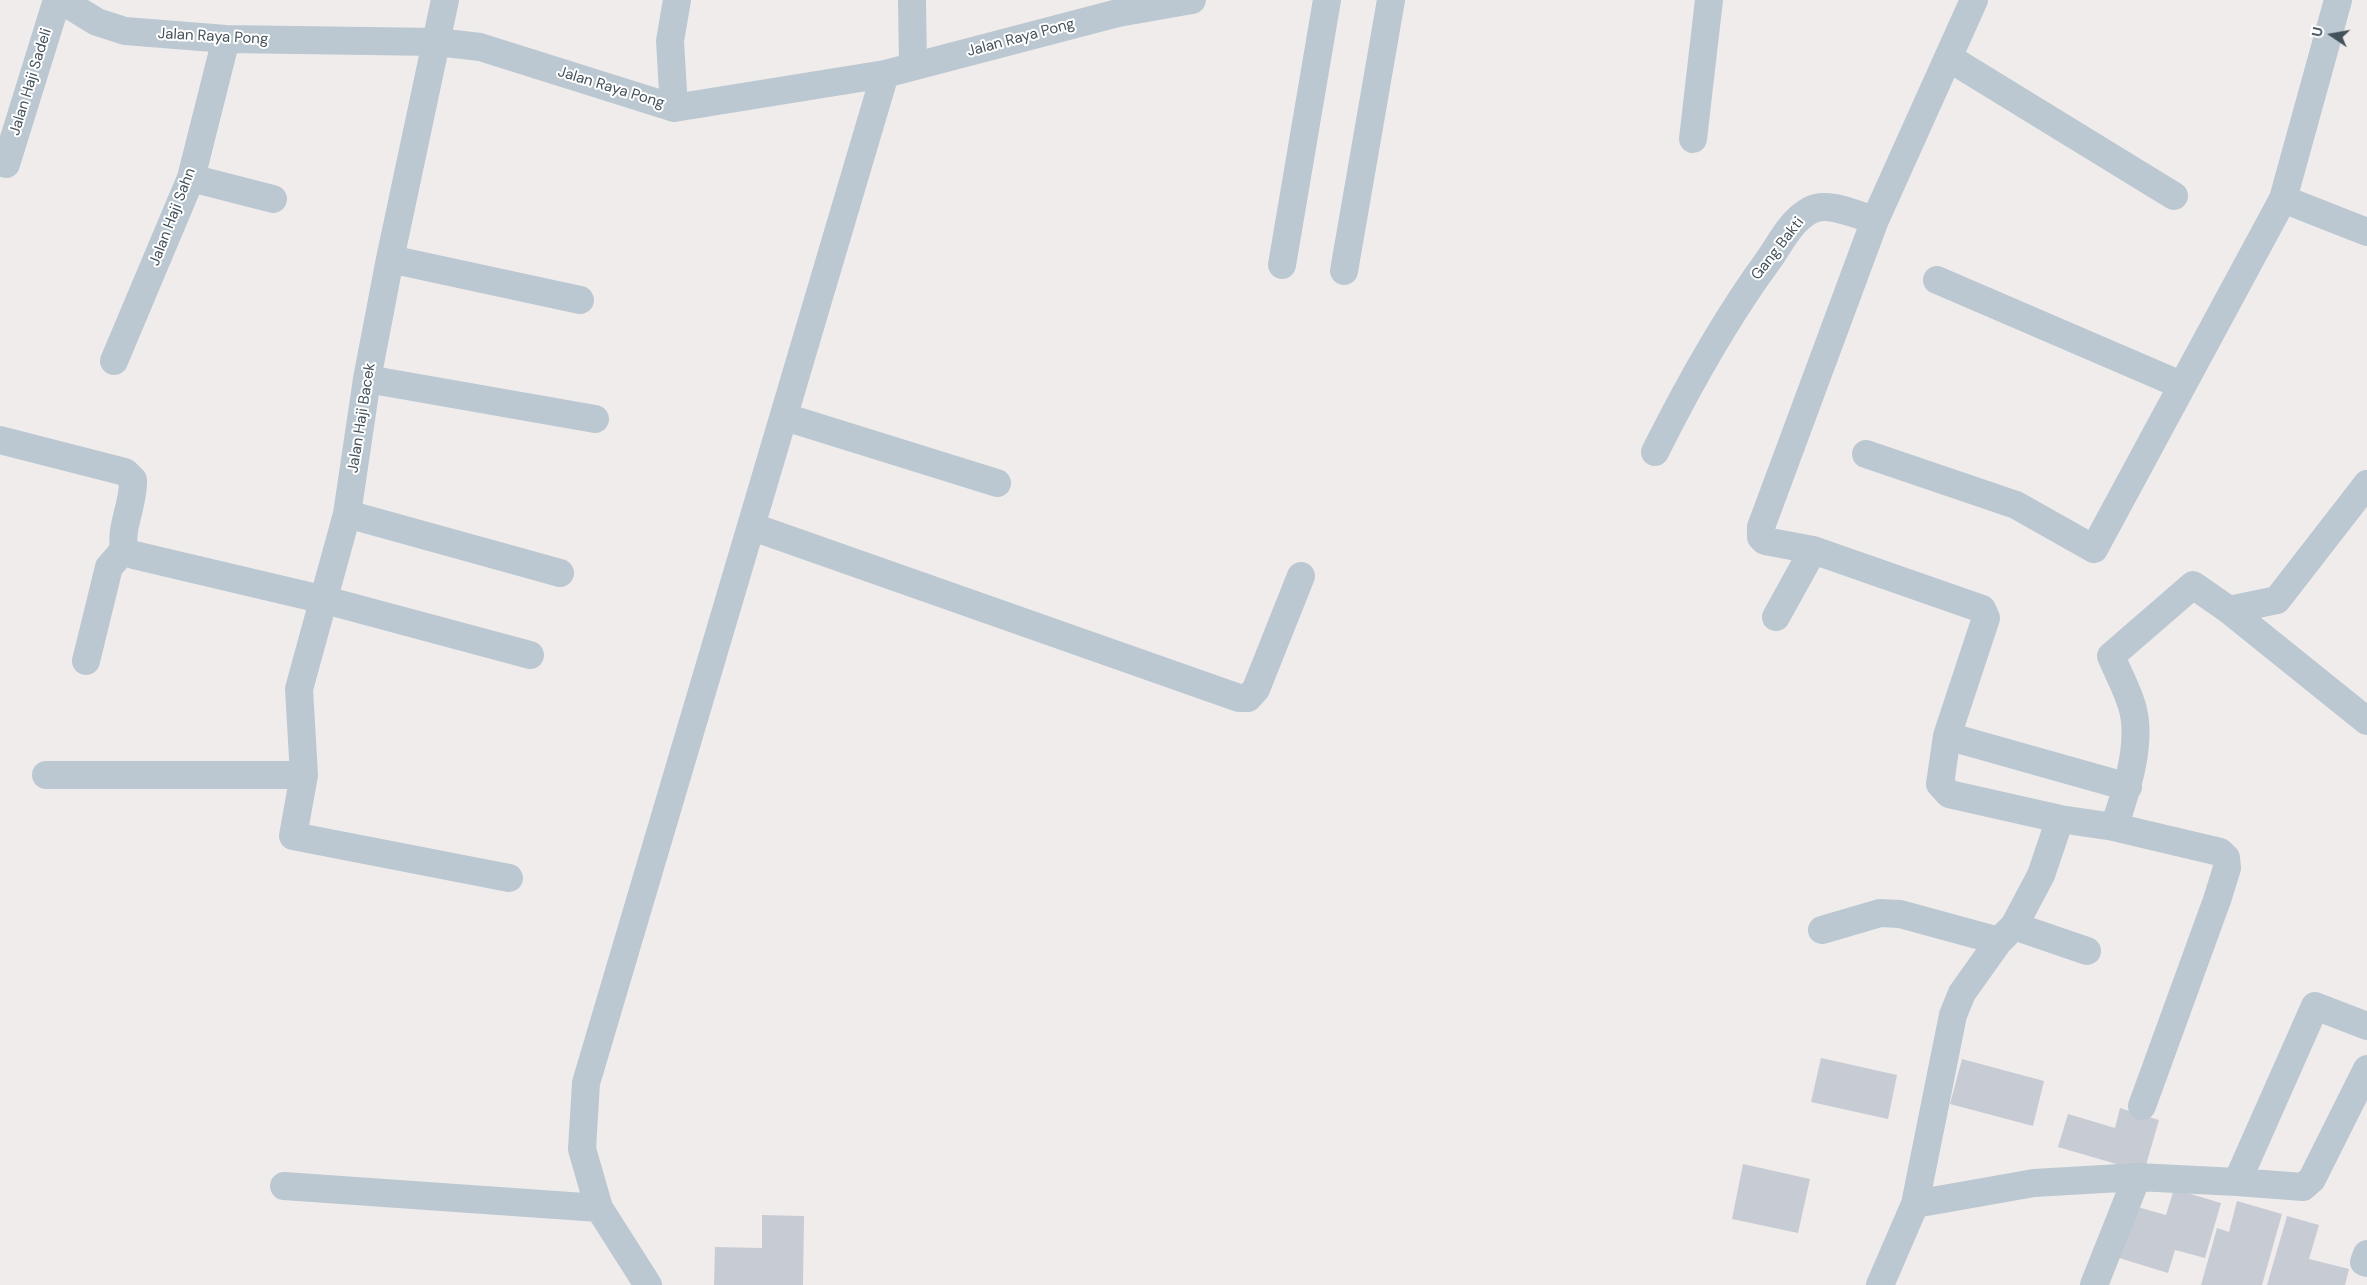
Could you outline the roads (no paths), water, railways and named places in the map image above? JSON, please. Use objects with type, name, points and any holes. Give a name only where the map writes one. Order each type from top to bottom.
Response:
[{"type":"street","name":"Jalan Haji Sadeli","points":[[6,164],[57,0]]},
{"type":"street","name":"Jalan Raya Pong","points":[[61,0],[97,22],[125,31],[226,39],[437,42],[480,47],[674,108],[885,74],[1118,12],[1192,0]]},
{"type":"street","name":"Jalan Haji Bacek","points":[[445,0],[390,259],[367,379],[347,514],[325,600],[299,689],[304,775],[293,836],[509,878]]},
{"type":"street","points":[[674,108],[670,41],[677,0]]},
{"type":"street","points":[[912,0],[913,66]]},
{"type":"street","points":[[1282,265],[1327,0]]},
{"type":"street","points":[[1344,271],[1391,0]]},
{"type":"street","points":[[1693,139],[1709,0]]},
{"type":"street","points":[[1974,0],[1875,220],[1761,527],[1761,537],[1765,541],[1813,550],[1982,609],[1985,613],[1986,618],[1947,736],[1940,784],[1949,794],[2060,819],[2114,827],[2220,852],[2226,858],[2227,868],[2217,900],[2142,1106]]},
{"type":"street","points":[[1866,454],[2016,505],[2094,548],[2283,199],[2338,0]]},
{"type":"street","name":"Jalan Haji Sahn","points":[[114,361],[191,178],[226,39]]},
{"type":"street","points":[[1949,58],[2174,196]]},
{"type":"street","points":[[648,1285],[599,1208],[582,1149],[586,1084],[785,418],[885,74]]},
{"type":"street","points":[[191,178],[273,199]]},
{"type":"street","points":[[2283,199],[2367,232]]},
{"type":"street","name":"Gang Bakti","points":[[1655,452],[1690,380],[1741,298],[1796,221],[1810,210],[1827,207],[1875,220]]},
{"type":"street","points":[[390,259],[580,300]]},
{"type":"street","points":[[1937,280],[2181,385]]},
{"type":"street","points":[[367,379],[595,419]]},
{"type":"street","points":[[785,418],[997,483]]},
{"type":"street","points":[[0,440],[125,472],[133,480],[133,490],[122,539],[124,550]]},
{"type":"street","points":[[2229,610],[2277,600],[2367,484]]},
{"type":"street","points":[[347,514],[560,573]]},
{"type":"street","points":[[753,526],[1239,698],[1248,698],[1256,690],[1301,576]]},
{"type":"street","points":[[124,550],[134,555],[325,600],[530,655]]},
{"type":"street","points":[[86,661],[109,567],[124,550]]},
{"type":"street","points":[[1776,616],[1813,550]]},
{"type":"street","points":[[2114,827],[2128,788],[2135,746],[2132,707],[2111,656],[2193,585],[2229,610],[2367,722]]},
{"type":"street","points":[[1947,736],[2128,788]]},
{"type":"street","points":[[46,775],[304,775]]},
{"type":"street","points":[[1880,1285],[1915,1204],[1953,1015],[1962,993],[2006,934],[2041,875],[2060,819]]},
{"type":"street","points":[[1822,930],[1880,913],[1900,914],[2087,950]]},
{"type":"street","points":[[2237,1182],[2315,1006],[2367,1026]]},
{"type":"street","points":[[1915,1204],[2034,1183],[2137,1177],[2303,1187],[2312,1179],[2367,1069]]},
{"type":"street","points":[[2094,1285],[2137,1177]]},
{"type":"street","points":[[284,1186],[599,1208]]},
{"type":"street","points":[[2367,1254],[2364,1262],[2367,1263]]}]
